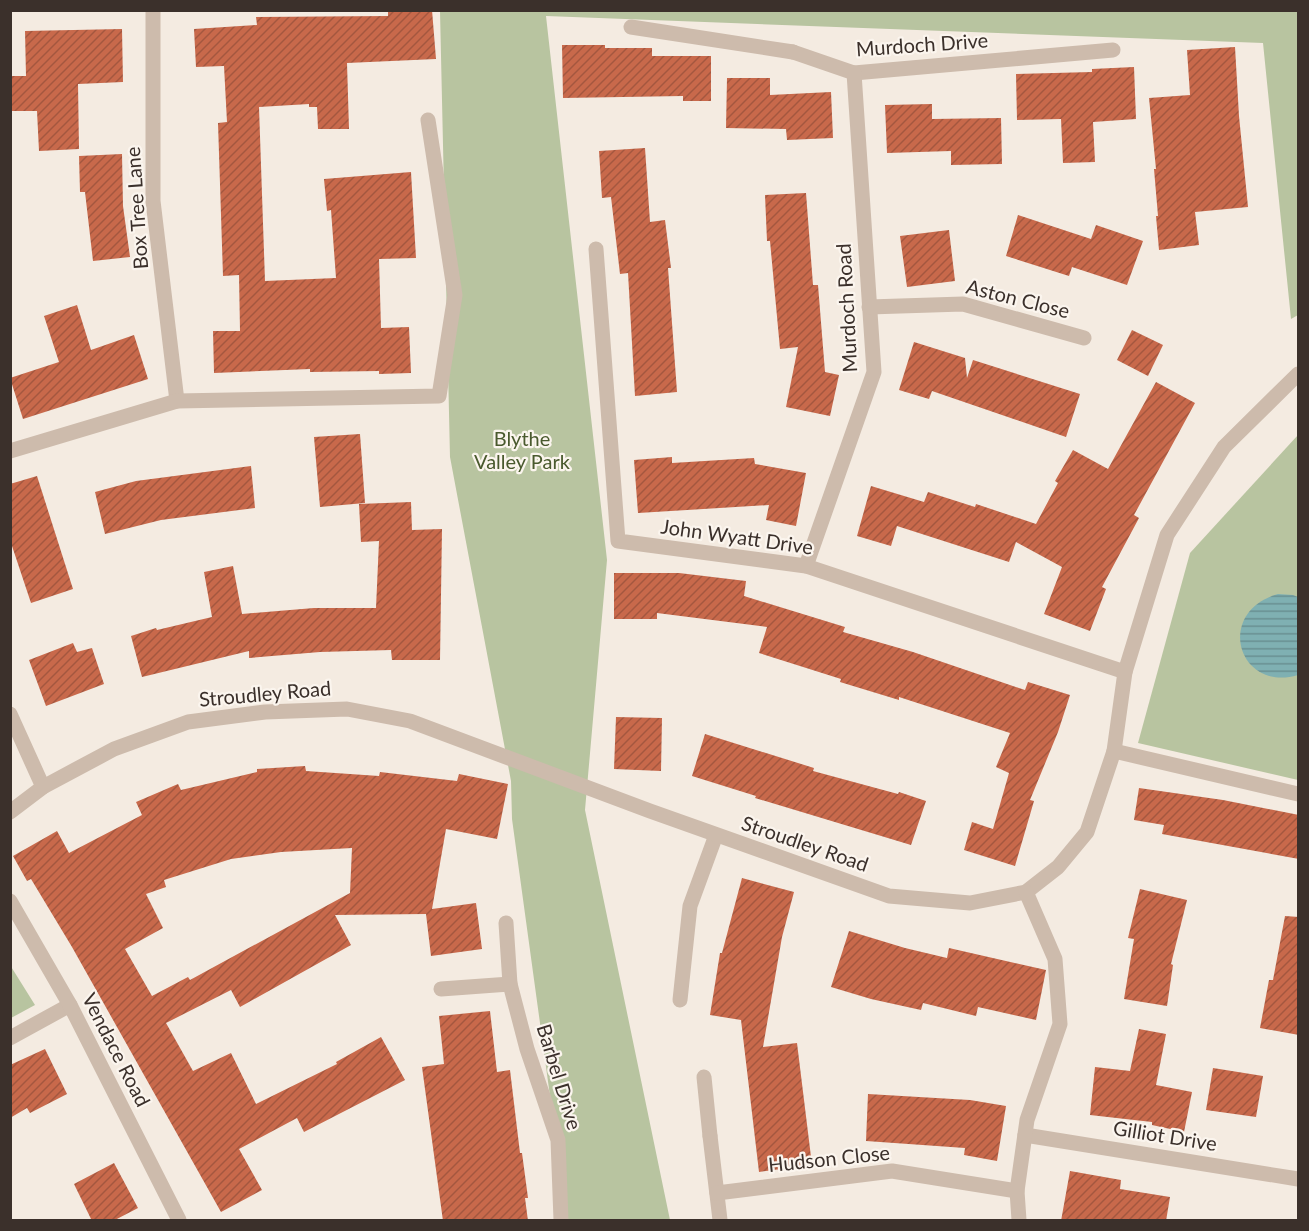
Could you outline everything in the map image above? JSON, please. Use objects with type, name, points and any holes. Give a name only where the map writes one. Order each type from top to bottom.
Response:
[{"type":"street","name":"Box Tree Lane","points":[[153,10],[153,201],[177,401]]},
{"type":"street","name":"Murdoch Drive","points":[[631,27],[793,52],[854,73],[1113,50]]},
{"type":"street","name":"Murdoch Road","points":[[806,566],[874,372],[854,73]]},
{"type":"street","points":[[10,452],[177,401],[439,396],[455,295],[428,120]]},
{"type":"street","name":"John Wyatt Drive","points":[[596,249],[618,541],[806,566],[1125,672]]},
{"type":"street","name":"Aston Close","points":[[870,307],[963,304],[1084,338]]},
{"type":"street","name":"Stroudley Road","points":[[10,812],[43,787],[114,749],[188,722],[265,712],[346,709],[410,721],[716,835],[889,896],[970,903],[1026,892],[1058,867],[1087,832],[1114,751],[1125,672],[1167,535],[1224,447],[1299,374]]},
{"type":"street","points":[[10,714],[43,787]]},
{"type":"street","points":[[1114,751],[1299,794]]},
{"type":"street","points":[[680,1000],[690,906],[716,835]]},
{"type":"street","points":[[1018,1221],[1017,1191],[1027,1120],[1060,1024],[1055,959],[1026,892]]},
{"type":"street","name":"Vendace Road","points":[[10,901],[70,1005],[179,1221]]},
{"type":"street","name":"Barbel Drive","points":[[506,922],[510,984],[527,1049],[558,1140],[561,1221]]},
{"type":"street","points":[[441,990],[510,984]]},
{"type":"street","points":[[10,1038],[70,1005]]},
{"type":"street","points":[[704,1077],[720,1221]]},
{"type":"street","name":"Gilliot Drive","points":[[1025,1135],[1299,1179]]},
{"type":"street","name":"Hudson Close","points":[[717,1193],[892,1171],[1017,1191]]},
{"type":"green space","name":"Blythe Valley Park","points":[[440,11],[1298,11],[1298,315],[1291,319],[1263,43],[546,16],[607,560],[585,810],[670,1220],[567,1220],[512,819],[511,781],[450,457]]},
{"type":"green space","points":[[1298,435],[1298,780],[1138,743],[1190,553]]},
{"type":"green space","points":[[10,965],[35,1005],[11,1018],[10,1018]]},
{"type":"water","points":[[1278,594],[1298,597],[1298,675],[1277,677],[1261,672],[1248,662],[1242,648],[1240,632],[1246,617],[1258,603]]},
{"type":"building","points":[[388,10],[432,10],[436,59],[347,63],[349,129],[318,129],[317,107],[309,107],[309,104],[259,107],[265,281],[336,278],[331,210],[327,211],[324,179],[411,172],[416,258],[379,259],[381,328],[409,327],[411,373],[310,372],[310,369],[214,373],[213,331],[240,331],[239,275],[223,276],[218,123],[227,122],[224,66],[196,67],[194,29],[257,25],[256,17],[388,16]]},
{"type":"building","points":[[122,29],[123,82],[78,84],[79,149],[39,151],[37,111],[10,111],[10,76],[26,76],[25,31]]},
{"type":"building","points":[[562,45],[652,48],[652,56],[711,56],[711,101],[683,101],[683,96],[563,98]]},
{"type":"building","points":[[1235,47],[1248,207],[1195,212],[1199,245],[1159,250],[1154,169],[1156,169],[1149,98],[1190,95],[1187,50]]},
{"type":"building","points":[[1134,67],[1136,119],[1093,122],[1095,162],[1063,163],[1061,119],[1017,120],[1016,74],[1092,72],[1092,69]]},
{"type":"building","points":[[727,78],[770,78],[770,95],[831,92],[833,138],[787,140],[786,129],[726,128]]},
{"type":"building","points":[[932,104],[932,119],[1001,118],[1002,164],[951,165],[951,151],[887,153],[885,105]]},
{"type":"building","points":[[645,148],[650,222],[665,220],[671,268],[668,268],[677,392],[635,396],[628,273],[620,274],[611,197],[602,198],[599,151]]},
{"type":"building","points":[[122,154],[123,206],[130,257],[93,261],[85,192],[80,192],[79,156]]},
{"type":"building","points":[[806,193],[813,285],[818,285],[825,372],[839,375],[830,416],[786,407],[798,347],[780,349],[770,241],[767,241],[765,195]]},
{"type":"building","points":[[1018,215],[1091,239],[1096,225],[1143,241],[1127,285],[1072,267],[1069,276],[1006,256]]},
{"type":"building","points":[[949,230],[955,281],[907,287],[900,236]]},
{"type":"building","points":[[77,305],[91,350],[134,335],[148,379],[23,419],[10,378],[59,362],[44,316]]},
{"type":"building","points":[[1132,330],[1163,345],[1148,376],[1117,360]]},
{"type":"building","points":[[914,342],[965,358],[967,378],[973,360],[1080,394],[1066,437],[932,391],[929,399],[899,390]]},
{"type":"building","points":[[1156,382],[1195,403],[1134,515],[1139,518],[1102,587],[1106,589],[1090,631],[1044,614],[1062,567],[1016,542],[1009,562],[897,526],[891,546],[857,536],[871,486],[924,502],[928,492],[975,507],[976,504],[1036,524],[1058,483],[1055,481],[1073,450],[1108,469]]},
{"type":"building","points":[[360,434],[365,503],[320,507],[314,437]]},
{"type":"building","points":[[672,457],[672,463],[754,458],[755,464],[806,473],[796,526],[766,520],[769,505],[638,513],[634,460]]},
{"type":"building","points":[[251,466],[255,508],[161,520],[105,534],[95,492],[136,481]]},
{"type":"building","points":[[37,476],[73,589],[31,603],[10,540],[10,484]]},
{"type":"building","points":[[411,502],[412,530],[442,529],[440,660],[392,660],[391,650],[320,652],[249,658],[249,651],[142,677],[131,636],[156,628],[157,630],[212,617],[204,572],[233,566],[242,614],[314,608],[376,608],[379,541],[361,542],[359,504]]},
{"type":"building","points":[[614,573],[679,573],[746,581],[744,596],[845,627],[843,632],[913,652],[1025,690],[1028,682],[1070,695],[1058,732],[1030,800],[1034,801],[1015,866],[964,850],[972,822],[993,829],[1009,773],[996,767],[1010,733],[899,697],[899,700],[840,682],[841,679],[759,653],[767,627],[657,613],[657,619],[614,619]]},
{"type":"building","points":[[73,643],[77,652],[92,648],[104,684],[46,706],[29,660]]},
{"type":"building","points":[[616,717],[662,718],[661,771],[614,769]]},
{"type":"building","points":[[705,734],[814,768],[813,771],[926,801],[911,845],[755,798],[756,796],[692,776]]},
{"type":"building","points":[[305,766],[306,771],[379,776],[380,772],[457,781],[459,774],[508,784],[497,839],[446,829],[432,909],[476,903],[482,949],[431,956],[426,914],[335,915],[351,945],[240,1007],[231,990],[166,1023],[193,1071],[231,1053],[256,1104],[337,1064],[336,1062],[381,1037],[405,1080],[304,1132],[297,1118],[239,1149],[262,1190],[221,1212],[72,947],[31,879],[27,881],[13,856],[57,831],[69,853],[142,815],[136,802],[178,784],[181,790],[257,772],[257,769]],"holes":[[[352,848],[350,893],[190,980],[188,977],[152,996],[125,949],[163,928],[146,894],[166,887],[164,880],[231,859],[281,852]]]},
{"type":"building","points":[[1139,788],[1223,800],[1299,815],[1299,859],[1162,834],[1164,825],[1134,820]]},
{"type":"building","points":[[742,878],[794,892],[782,937],[763,1047],[797,1043],[812,1165],[759,1172],[741,1020],[710,1015],[720,953],[722,953]]},
{"type":"building","points":[[1140,889],[1187,900],[1171,964],[1173,965],[1167,1006],[1124,999],[1134,939],[1128,938]]},
{"type":"building","points":[[1285,916],[1299,917],[1299,1035],[1260,1028],[1269,980],[1273,980]]},
{"type":"building","points":[[849,931],[947,958],[949,948],[1046,970],[1036,1020],[978,1007],[976,1016],[923,1003],[921,1010],[831,987]]},
{"type":"building","points":[[490,1011],[497,1072],[510,1070],[528,1198],[525,1198],[528,1221],[443,1221],[422,1067],[444,1064],[439,1016]]},
{"type":"building","points":[[1139,1029],[1166,1034],[1156,1085],[1192,1092],[1184,1132],[1152,1125],[1152,1122],[1090,1115],[1095,1067],[1130,1071]]},
{"type":"building","points":[[45,1049],[67,1094],[30,1113],[27,1108],[10,1118],[10,1065]]},
{"type":"building","points":[[1213,1068],[1263,1076],[1256,1117],[1206,1110]]},
{"type":"building","points":[[868,1094],[970,1100],[1006,1106],[997,1161],[964,1155],[965,1148],[866,1141]]},
{"type":"building","points":[[114,1163],[138,1208],[113,1221],[92,1221],[74,1184]]},
{"type":"building","points":[[1070,1171],[1121,1180],[1120,1189],[1170,1197],[1166,1221],[1061,1221]]}]
